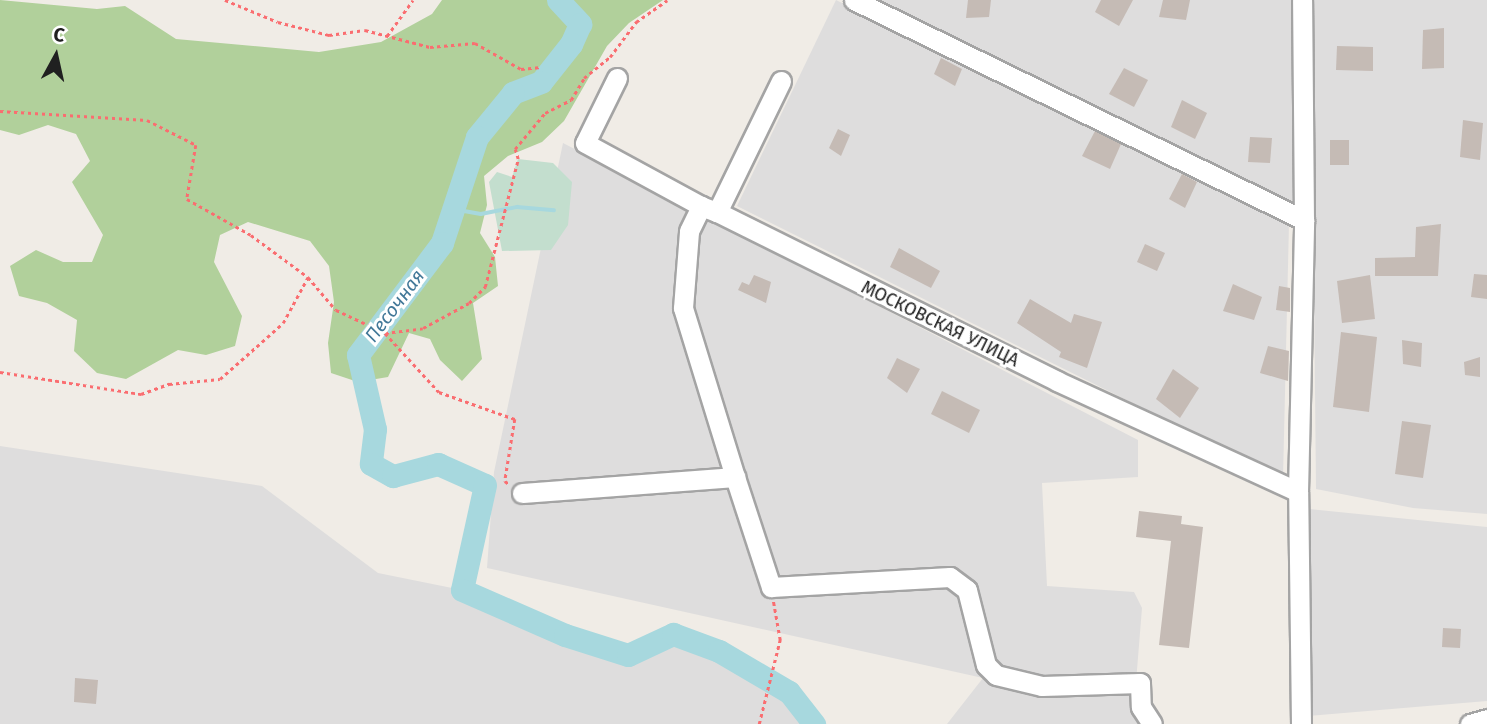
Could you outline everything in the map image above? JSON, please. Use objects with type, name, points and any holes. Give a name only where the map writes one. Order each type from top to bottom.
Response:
[{"type":"street","points":[[854,0],[1304,220]]},
{"type":"street","points":[[1301,724],[1298,492],[1304,220],[1302,0]]},
{"type":"street","name":"МОСКОВСКАЯ УЛИЦА","points":[[618,78],[584,142],[709,209],[1045,375],[1298,492]]},
{"type":"street","points":[[781,81],[709,209],[689,231],[683,308],[771,587],[950,577],[967,590],[986,665],[996,675],[1042,686],[1140,683],[1141,707],[1152,724]]},
{"type":"street","points":[[522,493],[735,477]]},
{"type":"street","points":[[1470,724],[1487,719]]},
{"type":"path","points":[[225,0],[278,22],[329,34],[365,30],[430,47],[475,43],[522,69],[541,67]]},
{"type":"path","points":[[387,36],[412,0]]},
{"type":"path","points":[[386,333],[423,328],[469,303],[485,287],[518,159],[515,149],[545,113],[571,100],[584,78],[610,57],[636,22],[667,0]]},
{"type":"path","points":[[0,111],[147,120],[196,145],[187,199],[251,235],[308,277],[336,310],[366,321],[386,333],[439,392],[515,419],[505,481],[522,493]]},
{"type":"path","points":[[0,372],[141,394],[169,384],[220,379],[283,323],[308,277]]},
{"type":"path","points":[[759,724],[780,640],[771,587]]},
{"type":"shaded area","points":[[836,0],[1289,224],[1283,478],[737,206]]},
{"type":"shaded area","points":[[875,0],[1294,0],[1294,204]]},
{"type":"shaded area","points":[[1311,0],[1487,0],[1487,514],[1413,508],[1316,489]]},
{"type":"shaded area","points":[[563,143],[1138,440],[1138,477],[1042,483],[1047,586],[1134,592],[1142,608],[1134,707],[1144,724],[947,724],[983,678],[487,568],[494,472]]},
{"type":"shaded area","points":[[0,446],[262,486],[378,573],[462,590],[565,635],[628,655],[673,634],[719,651],[789,692],[814,724],[0,724]]},
{"type":"shaded area","points":[[1309,509],[1487,527],[1487,701],[1308,716]]},
{"type":"green space","points":[[0,0],[97,9],[125,6],[176,39],[319,52],[381,42],[432,14],[442,0],[663,0],[629,23],[607,46],[564,121],[542,142],[508,156],[484,176],[487,205],[480,233],[495,257],[498,286],[473,303],[482,359],[462,381],[440,360],[430,339],[409,333],[388,377],[358,382],[331,373],[328,343],[334,302],[329,266],[310,241],[248,222],[220,235],[214,262],[242,316],[235,346],[206,355],[178,350],[126,379],[97,373],[74,351],[77,320],[47,303],[19,296],[10,266],[36,250],[63,262],[92,262],[103,235],[72,182],[90,161],[76,134],[48,125],[19,135],[0,130]]},
{"type":"green space","points":[[518,159],[553,163],[572,182],[568,225],[551,250],[502,251],[489,182],[497,172],[512,177]]},
{"type":"building","points":[[968,0],[991,0],[989,17],[966,18]]},
{"type":"building","points":[[1101,0],[1133,0],[1119,26],[1095,12]]},
{"type":"building","points":[[1163,0],[1190,0],[1186,20],[1159,17]]},
{"type":"building","points":[[1444,28],[1444,68],[1422,69],[1423,30]]},
{"type":"building","points":[[1337,46],[1373,47],[1373,71],[1336,70]]},
{"type":"building","points":[[941,58],[962,69],[955,86],[934,74]]},
{"type":"building","points":[[1124,68],[1148,80],[1134,107],[1109,94]]},
{"type":"building","points":[[1182,100],[1207,113],[1195,139],[1171,127]]},
{"type":"building","points":[[1463,120],[1483,123],[1480,160],[1460,157]]},
{"type":"building","points":[[838,129],[850,135],[841,156],[829,148]]},
{"type":"building","points":[[1095,131],[1121,144],[1110,169],[1082,156]]},
{"type":"building","points":[[1250,137],[1272,138],[1270,163],[1248,162]]},
{"type":"building","points":[[1330,140],[1349,140],[1349,165],[1330,165]]},
{"type":"building","points":[[1182,174],[1197,182],[1185,208],[1169,199]]},
{"type":"building","points":[[1441,224],[1438,276],[1375,276],[1375,258],[1415,257],[1416,227]]},
{"type":"building","points":[[1145,244],[1165,253],[1157,271],[1137,262]]},
{"type":"building","points":[[899,248],[940,271],[931,288],[890,267]]},
{"type":"building","points":[[1474,274],[1487,275],[1487,299],[1471,297]]},
{"type":"building","points":[[754,275],[771,282],[766,303],[738,290],[742,282],[749,285]]},
{"type":"building","points":[[1370,275],[1375,319],[1342,323],[1337,281]]},
{"type":"building","points":[[1233,284],[1262,297],[1254,320],[1223,311]]},
{"type":"building","points":[[1279,286],[1290,288],[1290,312],[1276,310]]},
{"type":"building","points":[[1030,299],[1071,323],[1074,314],[1102,322],[1087,368],[1059,357],[1061,352],[1017,323]]},
{"type":"building","points":[[1341,332],[1377,337],[1369,412],[1333,407]]},
{"type":"building","points":[[1402,340],[1422,343],[1421,367],[1403,364]]},
{"type":"building","points":[[1268,346],[1289,351],[1288,381],[1260,373]]},
{"type":"building","points":[[1480,357],[1480,377],[1465,375],[1464,362]]},
{"type":"building","points":[[897,358],[920,369],[907,393],[887,378]]},
{"type":"building","points":[[1173,369],[1199,388],[1180,418],[1156,399]]},
{"type":"building","points":[[942,391],[980,410],[969,433],[931,414]]},
{"type":"building","points":[[1402,421],[1431,425],[1423,478],[1395,474]]},
{"type":"building","points":[[1139,511],[1182,516],[1181,524],[1203,527],[1189,648],[1159,645],[1171,541],[1136,537]]},
{"type":"building","points":[[1443,628],[1461,629],[1460,648],[1442,647]]},
{"type":"building","points":[[75,678],[98,680],[96,704],[74,702]]},
{"type":"waterway","name":"Песочная","points":[[558,0],[580,24],[571,44],[541,82],[513,93],[477,137],[442,243],[358,355],[375,429],[371,464],[393,476],[438,464],[485,485],[462,590],[565,635],[628,655],[673,634],[719,651],[789,692],[814,724]]},
{"type":"waterway","points":[[453,209],[481,214],[517,207],[554,210]]}]
